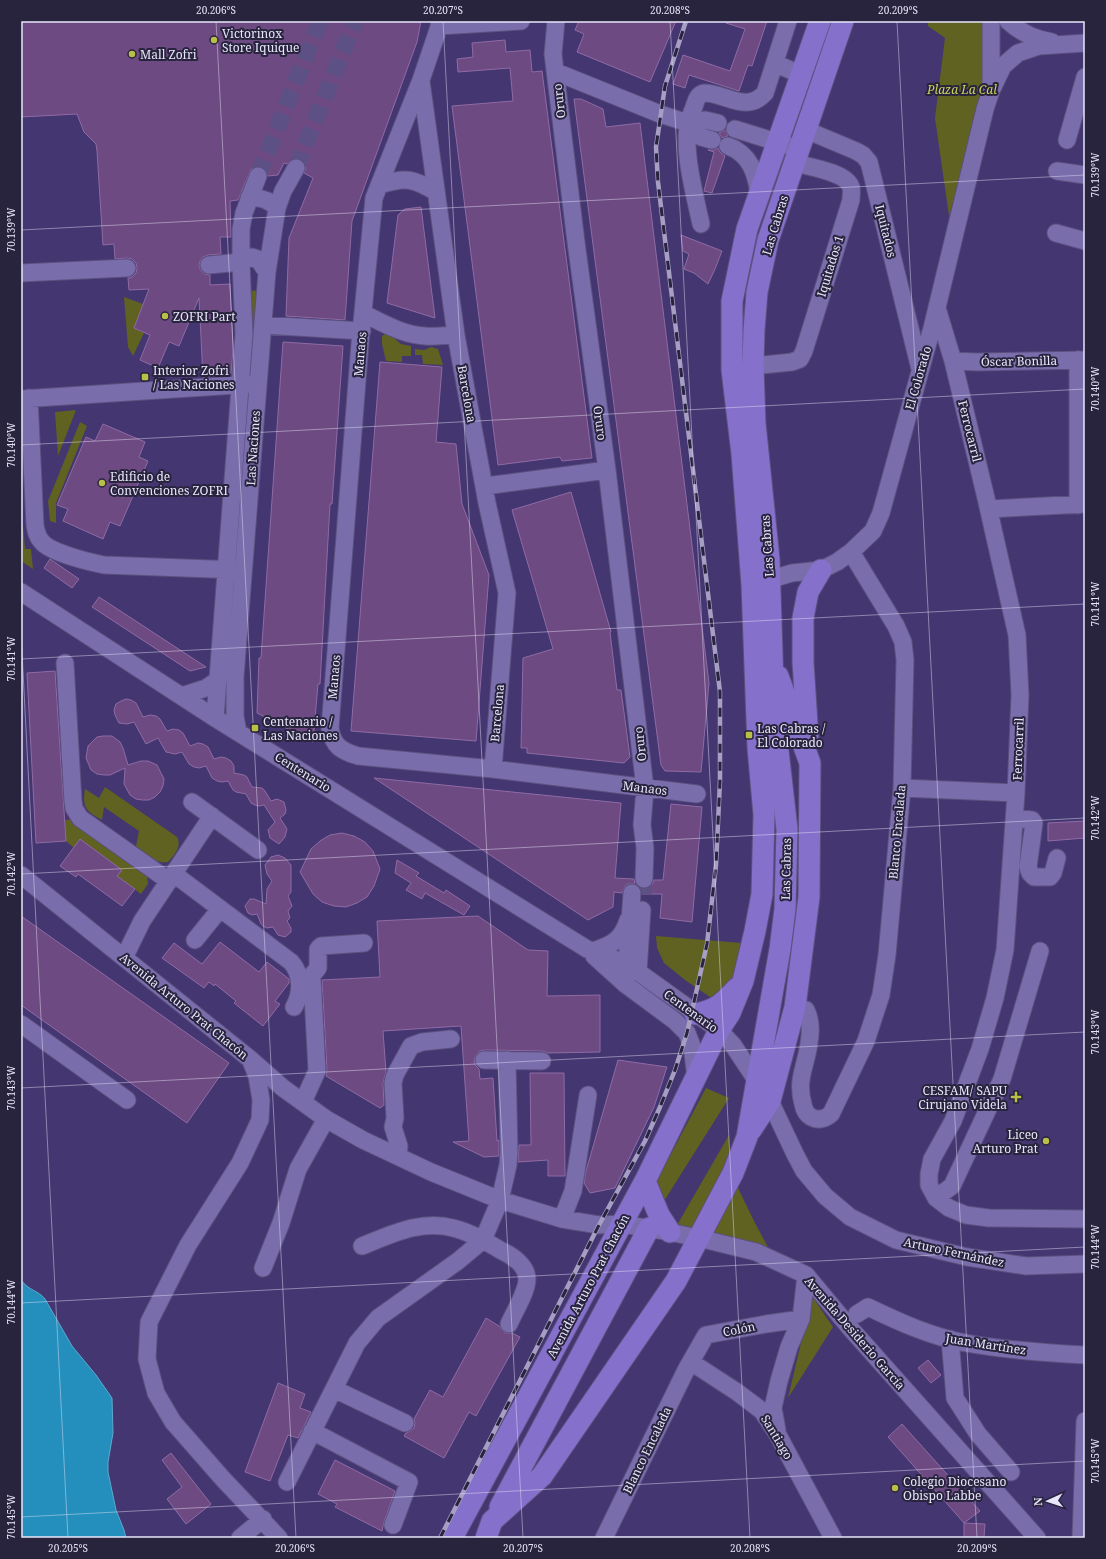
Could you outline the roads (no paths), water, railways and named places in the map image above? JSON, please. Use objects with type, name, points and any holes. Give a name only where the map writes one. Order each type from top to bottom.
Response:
[{"type":"main road","name":"Las Cabras","points":[[757,1081],[780,949],[785,901],[787,829],[774,716],[773,661],[742,454],[732,370],[732,301],[747,229],[820,21]]},
{"type":"main road","name":"Las Cabras","points":[[719,1030],[730,1013],[743,981],[755,932],[762,894],[764,815],[758,748],[761,582],[769,558],[756,423],[753,366],[757,292],[768,240],[843,21]]},
{"type":"main road","points":[[746,1137],[770,1101],[795,1008],[809,897],[810,763],[803,662],[803,618],[808,592],[821,570]]},
{"type":"main road","points":[[773,661],[810,763]]},
{"type":"main road","points":[[695,1014],[708,1012],[722,1004],[743,981]]},
{"type":"main road","name":"Avenida Arturo Prat Chacón","points":[[452,1538],[645,1181],[719,1030]]},
{"type":"main road","points":[[489,1530],[542,1476],[676,1281],[733,1174],[746,1137],[757,1081]]},
{"type":"main road","points":[[645,1181],[659,1216],[670,1232]]},
{"type":"main road","points":[[489,1530],[649,1228]]},
{"type":"street","points":[[440,23],[521,21]]},
{"type":"street","name":"Oruro","points":[[556,21],[553,54],[576,242],[607,470],[645,788],[642,825],[646,848],[631,910],[632,968]]},
{"type":"street","points":[[701,224],[689,164],[688,123],[697,98],[701,93],[708,93],[742,102],[755,101],[761,97],[765,93],[788,21]]},
{"type":"street","points":[[991,21],[991,91]]},
{"type":"street","points":[[1008,21],[1019,31],[1036,39],[1062,44]]},
{"type":"street","name":"Barcelona","points":[[440,23],[421,80],[456,335],[487,503],[507,594],[493,769]]},
{"type":"street","points":[[991,91],[1003,66],[1018,53],[1039,46],[1085,43]]},
{"type":"street","points":[[774,63],[801,75]]},
{"type":"street","points":[[556,72],[660,114],[688,123],[701,137],[712,140]]},
{"type":"street","points":[[1067,140],[1085,77]]},
{"type":"street","name":"Manaos","points":[[421,80],[374,198],[330,728],[331,737],[336,745],[347,753],[358,756],[493,769],[697,794]]},
{"type":"street","name":"El Colorado","points":[[761,582],[792,573],[821,570],[837,562],[851,552],[873,531],[881,513],[937,308],[985,109],[991,91]]},
{"type":"street","points":[[688,123],[701,120],[718,123]]},
{"type":"street","points":[[735,129],[800,147]]},
{"type":"street","points":[[728,146],[748,158],[755,173],[759,194]]},
{"type":"street","name":"Iquitados 1","points":[[753,366],[792,362],[800,359],[804,352],[851,200],[852,188],[847,180],[800,147]]},
{"type":"street","name":"Iquitados","points":[[800,147],[856,152],[863,155],[869,162],[920,369]]},
{"type":"street","name":"Las Naciones","points":[[238,732],[235,716],[235,677],[267,272],[277,208],[283,191],[296,168]]},
{"type":"street","points":[[1057,171],[1085,175]]},
{"type":"street","name":"Las Naciones","points":[[215,718],[244,334],[241,262],[242,229],[244,213],[258,176]]},
{"type":"street","points":[[380,185],[394,180],[410,179],[424,184],[436,192]]},
{"type":"street","points":[[249,198],[265,199],[277,208]]},
{"type":"street","points":[[1056,233],[1085,241]]},
{"type":"street","points":[[209,265],[241,262],[252,257],[258,259],[267,272]]},
{"type":"street","points":[[21,273],[127,268]]},
{"type":"street","name":"Ferrocarril","points":[[933,1191],[929,1174],[932,1159],[953,1120],[980,1049],[995,998],[1004,950],[1015,818],[1020,695],[1017,635],[989,509],[952,361],[937,308]]},
{"type":"street","points":[[263,325],[363,322]]},
{"type":"street","name":"Manaos","points":[[363,322],[392,327],[418,336],[456,335]]},
{"type":"street","points":[[989,509],[1082,504],[1082,360]]},
{"type":"street","name":"Óscar Bonilla","points":[[952,361],[1082,360]]},
{"type":"street","points":[[244,570],[104,565],[89,562],[46,546],[38,537],[35,525],[25,399],[258,384]]},
{"type":"street","points":[[485,486],[607,470]]},
{"type":"street","name":"Blanco Encalada","points":[[795,1008],[806,1010],[810,1017],[809,1043],[800,1082],[800,1095],[805,1111],[811,1117],[825,1119],[831,1114],[866,1042],[881,995],[887,956],[902,788],[905,660],[902,642],[896,626],[851,552]]},
{"type":"street","name":"Centenario","points":[[21,592],[180,696],[590,950],[632,968],[719,1030],[733,1045],[770,1101]]},
{"type":"street","points":[[65,663],[73,801],[76,813],[80,818],[220,909],[291,962],[296,968],[299,980],[299,994],[294,1006]]},
{"type":"street","points":[[180,696],[206,688],[218,680]]},
{"type":"street","points":[[902,788],[1016,793]]},
{"type":"street","points":[[192,802],[258,850]]},
{"type":"street","points":[[124,958],[142,921],[212,816]]},
{"type":"street","points":[[1015,818],[1032,820],[1034,823],[1028,867],[1030,873],[1034,877],[1050,877],[1053,873],[1057,858]]},
{"type":"street","name":"Avenida Arturo Prat Chacón","points":[[21,875],[250,1058],[258,1076],[261,1100],[260,1120],[240,1164],[188,1245],[149,1322],[147,1359],[156,1393],[173,1422],[223,1479],[263,1519],[279,1538]]},
{"type":"street","name":"Oruro","points":[[625,984],[632,968],[638,886]]},
{"type":"street","points":[[195,940],[220,909]]},
{"type":"street","points":[[590,950],[608,947],[614,942],[624,931],[631,910]]},
{"type":"street","points":[[303,1102],[317,1071],[312,977],[318,968],[318,949],[321,946],[364,943]]},
{"type":"street","name":"Centenario","points":[[590,950],[625,984],[675,1021],[687,1033],[692,1046],[696,1078]]},
{"type":"street","points":[[1040,951],[1002,1078],[952,1186],[933,1191],[949,1208],[966,1215],[989,1218],[1085,1219]]},
{"type":"street","points":[[21,1024],[126,1100]]},
{"type":"street","points":[[398,1156],[399,1146],[393,1127],[395,1118],[392,1083],[395,1075],[411,1046],[422,1042],[451,1039]]},
{"type":"street","name":"Avenida Desiderio García","points":[[250,1058],[283,1088],[326,1119],[363,1140],[431,1172],[500,1200],[562,1219],[598,1225],[622,1224],[649,1228],[756,1252],[806,1275],[851,1329],[1037,1538]]},
{"type":"street","points":[[484,1060],[542,1061]]},
{"type":"street","points":[[287,1482],[357,1344],[378,1318],[458,1261],[482,1240],[500,1200],[508,1165],[507,1060]]},
{"type":"street","points":[[562,1219],[573,1191],[588,1095]]},
{"type":"street","name":"Arturo Fernández","points":[[770,1101],[791,1147],[804,1171],[825,1196],[850,1217],[896,1240],[967,1257],[1026,1266],[1085,1264]]},
{"type":"street","points":[[263,1268],[281,1223],[298,1169],[326,1119]]},
{"type":"street","points":[[362,1246],[401,1231],[439,1225],[453,1228],[482,1240],[511,1255],[520,1264],[526,1274],[526,1287],[509,1324]]},
{"type":"street","points":[[778,1435],[774,1408],[789,1347],[802,1319],[806,1275]]},
{"type":"street","name":"Juan Martínez","points":[[863,1310],[950,1339],[996,1348],[1085,1355]]},
{"type":"street","name":"Colón","points":[[691,1362],[706,1335],[802,1319]]},
{"type":"street","points":[[950,1339],[955,1398],[978,1434],[1011,1472]]},
{"type":"street","name":"Blanco Encalada","points":[[604,1538],[691,1362]]},
{"type":"street","name":"Santiago","points":[[691,1362],[737,1392],[762,1411],[778,1435],[832,1538]]},
{"type":"street","points":[[334,1389],[405,1423]]},
{"type":"street","points":[[1081,1538],[1085,1421]]},
{"type":"street","points":[[312,1431],[409,1482],[392,1525]]},
{"type":"street","points":[[240,1538],[263,1519]]},
{"type":"water","points":[[21,1280],[24,1284],[45,1299],[72,1346],[96,1375],[112,1398],[113,1433],[108,1462],[108,1472],[116,1510],[126,1538],[21,1538]]},
{"type":"tunnel","points":[[258,176],[320,21]]},
{"type":"tunnel","points":[[296,168],[355,21]]},
{"type":"tunnel","points":[[643,894],[644,879]]},
{"type":"railway","points":[[440,1538],[599,1225],[645,1141],[675,1070],[687,1033],[707,944],[716,865],[720,781],[720,692],[658,182],[656,147],[665,86],[686,21]]},
{"type":"place","name":"Victorinox Store Iquique","points":[[214,40]]},
{"type":"place","name":"Mall Zofri","points":[[132,54]]},
{"type":"place","name":"ZOFRI Part","points":[[165,316]]},
{"type":"place","name":"Interior Zofri / Las Naciones","points":[[145,377]]},
{"type":"place","name":"Edificio de Convenciones ZOFRI","points":[[102,483]]},
{"type":"place","name":"Centenario / Las Naciones","points":[[255,728]]},
{"type":"place","name":"Las Cabras / El Colorado","points":[[749,735]]},
{"type":"place","name":"CESFAM/ SAPU Cirujano Videla","points":[[1016,1097]]},
{"type":"place","name":"Liceo Arturo Prat","points":[[1046,1141]]},
{"type":"place","name":"Colegio Diocesano Obispo Labbe","points":[[895,1488]]},
{"type":"park label","name":"Plaza La Cal","points":[[962,89]]}]
